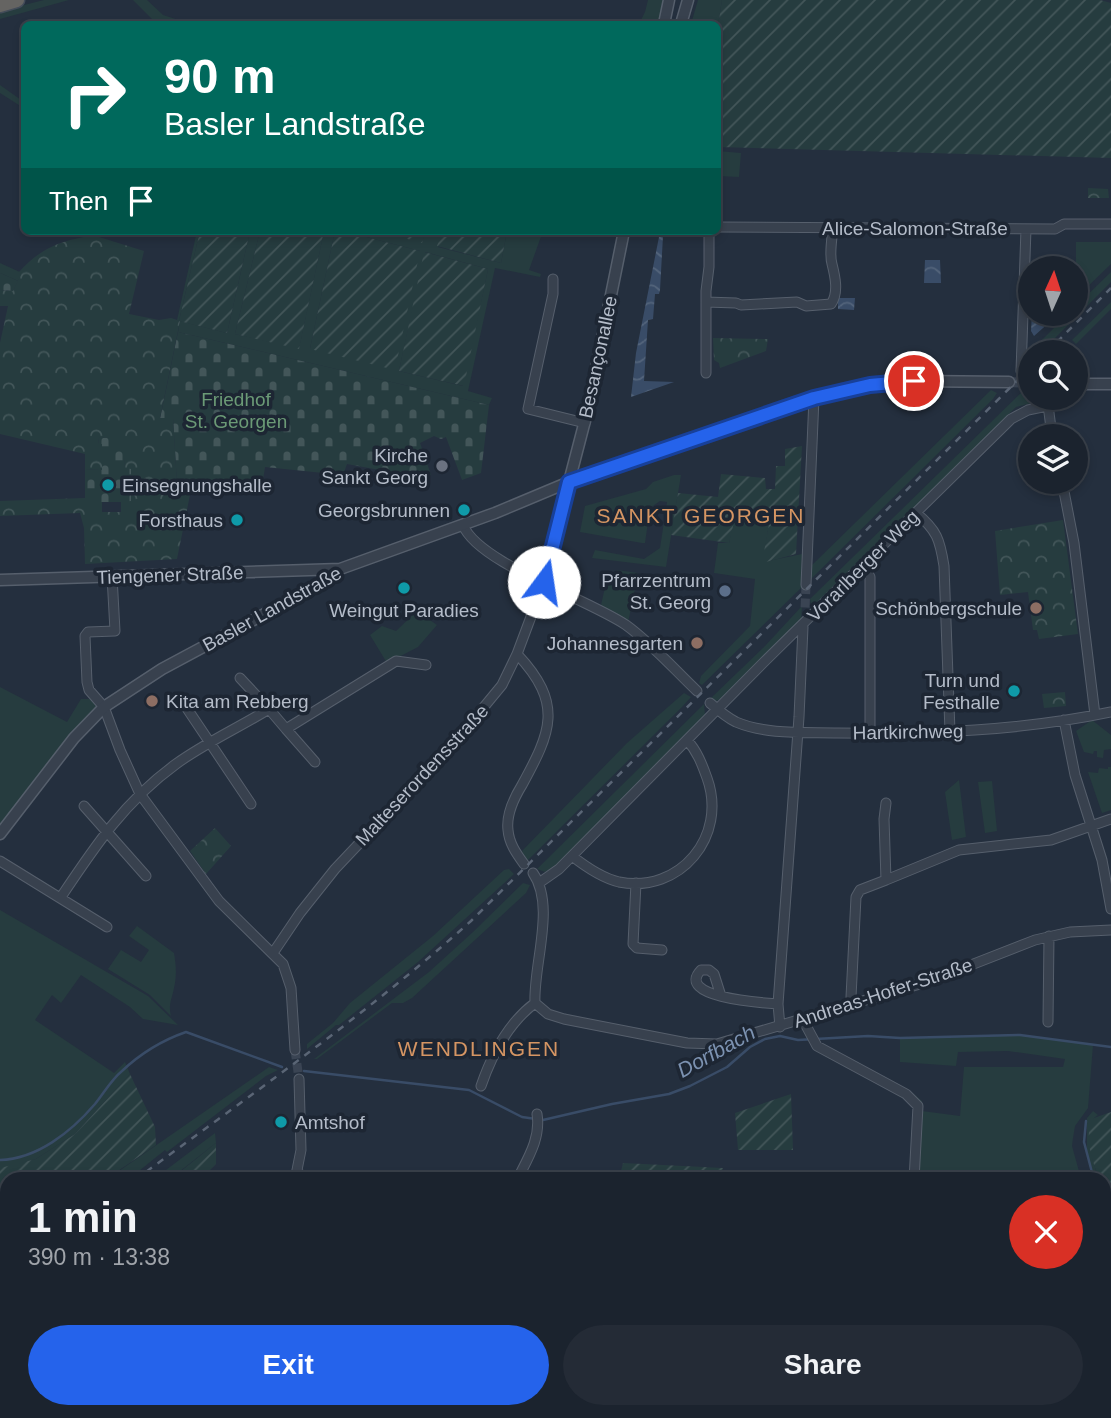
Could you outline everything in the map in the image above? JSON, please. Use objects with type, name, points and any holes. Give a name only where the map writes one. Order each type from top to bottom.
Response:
[{"type":"highway","points":[[0,5],[17,0]]},
{"type":"street","points":[[665,20],[669,0]]},
{"type":"street","points":[[682,21],[688,0]]},
{"type":"street","name":"Alice-Salomon-Straße","points":[[721,227],[1055,229],[1064,224],[1111,224]]},
{"type":"street","points":[[706,302],[741,305],[797,302],[806,306],[831,304],[835,300],[836,271],[831,264],[833,228]]},
{"type":"street","points":[[1022,340],[1026,229]]},
{"type":"street","name":"Besançonallee","points":[[569,482],[623,235]]},
{"type":"street","points":[[706,373],[709,235]]},
{"type":"street","points":[[553,279],[553,294],[528,409],[584,423]]},
{"type":"street","name":"Basler Landstraße","points":[[0,834],[74,738],[104,707],[162,669],[324,582],[340,569],[463,525],[569,482],[814,398],[870,385],[914,381],[1009,382]]},
{"type":"street","points":[[1088,384],[1111,384]]},
{"type":"street","points":[[806,585],[814,398]]},
{"type":"street","name":"Vorarlberger Weg","points":[[539,883],[572,856],[764,662],[803,627],[863,564],[1012,419],[1028,410]]},
{"type":"street","name":"Malteserordensstraße","points":[[273,953],[335,869],[491,700],[517,654],[544,582],[569,482]]},
{"type":"street","points":[[1065,494],[1074,543],[1095,715]]},
{"type":"street","points":[[916,513],[930,525],[940,540],[944,566],[950,732]]},
{"type":"street","points":[[463,525],[469,537],[496,557],[592,605],[628,627],[697,691]]},
{"type":"street","points":[[863,564],[870,577],[870,733]]},
{"type":"street","name":"Tiengener Straße","points":[[0,580],[340,569]]},
{"type":"street","points":[[112,576],[115,631],[89,632],[85,636],[86,682],[89,690],[104,707],[140,794],[219,901],[273,953],[288,973],[295,1051]]},
{"type":"street","points":[[780,1027],[778,1004],[803,627]]},
{"type":"street","points":[[517,654],[534,677],[546,701],[549,716],[544,742],[515,797],[509,815],[508,832],[511,845],[524,864]]},
{"type":"street","points":[[286,729],[396,662],[426,665]]},
{"type":"street","points":[[240,678],[315,762]]},
{"type":"street","name":"Hartkirchweg","points":[[710,703],[737,722],[798,732],[950,732],[1064,720],[1111,712]]},
{"type":"street","points":[[184,704],[251,804]]},
{"type":"street","points":[[61,897],[106,831],[140,794],[175,764],[269,709]]},
{"type":"street","points":[[1064,720],[1075,775],[1102,860],[1111,909]]},
{"type":"street","points":[[572,856],[611,880],[636,883],[661,880],[678,872],[694,858],[706,837],[712,810],[711,788],[694,748],[687,740]]},
{"type":"street","points":[[886,803],[886,880]]},
{"type":"street","points":[[83,806],[146,876]]},
{"type":"street","points":[[853,1003],[851,998],[856,897],[860,890],[959,850],[1051,840],[1111,819]]},
{"type":"street","points":[[0,861],[107,927]]},
{"type":"street","points":[[481,1086],[498,1046],[521,1015],[535,1003],[542,911],[539,883],[533,873]]},
{"type":"street","points":[[636,883],[633,944],[638,948],[662,950]]},
{"type":"street","name":"Andreas-Hofer-Straße","points":[[535,1003],[548,1014],[564,1019],[702,1045],[733,1041],[930,981],[1007,949],[1049,936],[1111,930]]},
{"type":"street","points":[[1048,1022],[1049,936]]},
{"type":"street","points":[[721,996],[778,1004]]},
{"type":"street","points":[[803,1020],[815,1043],[905,1094],[918,1106],[920,1110],[916,1172]]},
{"type":"street","points":[[298,1172],[301,1150],[299,1079]]},
{"type":"street","points":[[521,1172],[536,1139],[538,1118]]},
{"type":"green space","points":[[44,0],[69,0],[0,19],[0,11]]},
{"type":"green space","points":[[133,0],[147,0],[163,15],[182,21],[154,21]]},
{"type":"green space","points":[[648,0],[663,0],[660,21],[640,21]]},
{"type":"green space","points":[[698,0],[722,0],[719,21],[692,21]]},
{"type":"green space","points":[[722,0],[1100,0],[1111,3],[1111,158],[721,147],[721,21],[719,21]]},
{"type":"green space","points":[[0,85],[21,100],[21,106],[0,93]]},
{"type":"green space","points":[[721,151],[741,153],[739,177],[721,176]]},
{"type":"green space","points":[[1088,188],[1108,189],[1109,198],[1088,198]]},
{"type":"green space","points":[[196,235],[199,235],[179,321],[177,320]]},
{"type":"green space","points":[[199,235],[249,235],[227,333],[179,321]]},
{"type":"green space","points":[[249,235],[259,235],[235,334],[299,348],[323,235],[334,235],[310,349],[420,251],[358,235],[395,235],[422,242],[425,235],[441,235],[438,247],[501,263],[506,235],[542,235],[529,270],[541,274],[540,277],[495,268],[468,391],[492,398],[489,405],[178,332],[180,321],[227,333]],"holes":[[[425,252],[488,269],[463,386],[399,371]]]},
{"type":"green space","points":[[259,235],[323,235],[299,349],[235,334]]},
{"type":"green space","points":[[334,235],[358,235],[420,251],[395,370],[310,349]]},
{"type":"green space","points":[[393,235],[425,235],[422,243]]},
{"type":"green space","points":[[441,235],[506,235],[501,263],[437,246]]},
{"type":"green space","points":[[84,237],[99,237],[144,251],[129,314],[180,321],[160,418],[173,418],[177,484],[192,485],[177,559],[85,564],[84,528],[80,513],[0,516],[0,501],[85,498],[86,502],[102,502],[102,512],[121,512],[121,502],[131,501],[131,469],[125,468],[122,437],[98,438],[99,444],[102,444],[100,470],[85,469],[85,454],[0,434],[0,343],[8,306],[0,306],[0,290],[13,291],[21,274],[19,272],[33,258],[56,245]]},
{"type":"green space","points":[[1076,242],[1111,242],[1111,264],[1088,286],[1088,256],[1076,256]]},
{"type":"green space","points":[[424,252],[488,269],[464,386],[399,371]]},
{"type":"green space","points":[[0,263],[22,273],[18,281],[0,273]]},
{"type":"green space","points":[[1111,272],[1111,282],[1088,305],[1088,294]]},
{"type":"green space","points":[[0,273],[18,281],[13,291],[0,290]]},
{"type":"green space","points":[[1111,302],[1111,309],[1080,340],[1072,340]]},
{"type":"green space","points":[[1056,326],[1067,326],[1053,340],[1042,340]]},
{"type":"green space","name":"Friedhof St. Georgen","points":[[178,332],[489,405],[481,473],[462,480],[446,437],[441,439],[434,436],[420,443],[431,475],[418,477],[347,464],[343,475],[265,467],[261,492],[177,484],[173,418],[160,419]]},
{"type":"green space","points":[[713,338],[768,339],[766,351],[720,368],[719,363],[714,360]]},
{"type":"green space","points":[[991,390],[997,393],[993,399],[810,580],[810,567]]},
{"type":"green space","points":[[1018,396],[1018,406],[818,603],[811,604],[810,599]]},
{"type":"green space","name":"Einsegnungshalle","points":[[123,436],[125,468],[131,468],[131,502],[85,502],[85,469],[102,470],[102,445],[99,444],[98,438]]},
{"type":"green space","points":[[802,446],[796,554],[762,563],[769,524],[735,518],[729,543],[671,535],[678,493],[718,497],[721,474],[765,478],[766,489],[775,489],[776,466],[785,466],[785,449]]},
{"type":"green space","points":[[681,475],[666,567],[592,558],[595,550],[644,559],[660,548],[667,502],[660,501],[650,508],[645,543],[580,532],[585,506],[646,489],[653,482]]},
{"type":"green space","points":[[734,518],[769,524],[763,562],[802,554],[801,588],[702,685],[699,683],[701,676],[750,626],[755,579],[714,573],[718,543],[729,543]]},
{"type":"green space","points":[[1063,520],[1078,634],[1039,639],[1037,630],[1033,630],[1028,592],[1000,595],[995,531]]},
{"type":"green space","points":[[617,570],[638,573],[628,623],[601,605],[606,583],[614,583]]},
{"type":"green space","points":[[802,606],[801,621],[724,698],[716,701],[711,698],[765,646]]},
{"type":"green space","points":[[417,611],[437,625],[418,647],[387,663],[370,635],[382,626],[396,631]]},
{"type":"green space","points":[[0,687],[67,722],[81,699],[93,699],[96,707],[0,829]]},
{"type":"green space","points":[[1065,692],[1066,706],[1044,708],[1042,694]]},
{"type":"green space","points":[[684,693],[691,697],[682,707],[527,861],[522,851],[627,743]]},
{"type":"green space","points":[[704,704],[705,715],[556,866],[545,872],[537,869]]},
{"type":"green space","points":[[1092,720],[1111,735],[1111,749],[1104,750],[1103,758],[1097,757],[1097,751],[1093,754],[1084,752],[1076,731]]},
{"type":"green space","points":[[1111,767],[1111,810],[1102,813],[1088,772],[1098,773],[1099,768]]},
{"type":"green space","points":[[959,780],[966,837],[952,840],[945,792]]},
{"type":"green space","points":[[992,781],[997,831],[985,833],[978,782]]},
{"type":"green space","points":[[215,828],[231,846],[206,874],[190,851]]},
{"type":"green space","points":[[509,869],[514,874],[418,962],[307,1049],[307,1044],[333,1023],[350,1003],[433,936],[504,870]]},
{"type":"green space","points":[[523,883],[530,885],[526,893],[412,998],[403,1003],[392,1003],[314,1059],[429,972]]},
{"type":"green space","points":[[0,910],[148,996],[178,1025],[143,1019],[130,1007],[81,975],[61,1003],[52,995],[35,1020],[114,1073],[125,1062],[130,1074],[75,1134],[36,1159],[5,1168],[0,1168]]},
{"type":"green space","points":[[137,926],[174,953],[176,974],[170,1005],[171,1016],[150,995],[108,969],[121,950],[141,962],[149,950],[129,936]]},
{"type":"green space","points":[[1020,1035],[1093,1045],[1088,1108],[1075,1126],[1072,1146],[1079,1172],[918,1172],[917,1112],[908,1094],[910,1091],[922,1101],[922,1111],[960,1116],[964,1067],[1063,1067],[1065,1059],[1008,1051],[958,1052],[956,1066],[900,1062],[900,1038]]},
{"type":"green space","points":[[269,1067],[278,1070],[266,1076],[138,1172],[118,1172]]},
{"type":"green space","points":[[130,1074],[155,1127],[156,1145],[116,1172],[0,1172],[0,1168],[36,1159],[75,1134]]},
{"type":"green space","points":[[791,1094],[793,1150],[738,1150],[735,1113]]},
{"type":"green space","points":[[1093,1111],[1098,1115],[1094,1118],[1091,1134],[1091,1149],[1097,1172],[1093,1172],[1087,1155],[1087,1118]]},
{"type":"green space","points":[[1111,1112],[1111,1172],[1097,1172],[1092,1157],[1089,1133],[1094,1118]]},
{"type":"green space","points":[[215,1133],[216,1143],[179,1172],[163,1172]]},
{"type":"green space","points":[[216,1143],[216,1164],[208,1172],[180,1172]]},
{"type":"green space","points":[[623,1163],[723,1168],[722,1172],[621,1172]]},
{"type":"green space","points":[[752,1170],[785,1172],[751,1172]]},
{"type":"water","points":[[663,236],[660,290],[659,294],[655,294],[653,319],[648,320],[644,381],[674,382],[631,397],[636,353],[659,237]]},
{"type":"water","points":[[925,260],[940,260],[941,283],[924,283]]},
{"type":"water","points":[[838,298],[855,298],[854,310],[838,309]]},
{"type":"water","points":[[1031,326],[1045,326],[1034,336]]},
{"type":"waterway","name":"Dorfbach","points":[[0,1160],[27,1155],[64,1134],[86,1114],[114,1078],[129,1065],[160,1043],[186,1032],[282,1067]]},
{"type":"waterway","name":"Dorfbach","points":[[304,1071],[469,1090],[522,1117],[543,1120],[669,1094],[727,1067],[750,1047],[765,1039],[780,1036],[798,1040],[868,1036],[900,1038],[1020,1035],[1111,1047]]},
{"type":"waterway","points":[[1086,1121],[1084,1142],[1092,1172]]},
{"type":"tunnel","points":[[1009,382],[1018,382]]},
{"type":"tunnel","points":[[806,585],[805,609],[811,618]]},
{"type":"tunnel","points":[[295,1050],[299,1079]]},
{"type":"railway","points":[[1059,340],[1111,288]]},
{"type":"railway","points":[[146,1172],[349,1022],[471,921],[1018,380]]},
{"type":"place","name":"Kirche Sankt Georg","points":[[442,466]]},
{"type":"place","name":"Einsegnungshalle","points":[[108,485]]},
{"type":"place","name":"Georgsbrunnen","points":[[464,510]]},
{"type":"place","name":"Forsthaus","points":[[237,520]]},
{"type":"place","name":"Weingut Paradies","points":[[404,588]]},
{"type":"place","name":"Pfarrzentrum St. Georg","points":[[725,591]]},
{"type":"place","name":"Schönbergschule","points":[[1036,608]]},
{"type":"place","name":"Johannesgarten","points":[[697,643]]},
{"type":"place","name":"Turn und Festhalle","points":[[1014,691]]},
{"type":"place","name":"Kita am Rebberg","points":[[152,701]]},
{"type":"place","name":"Amtshof","points":[[281,1122]]},
{"type":"district","name":"SANKT GEORGEN","points":[[701,515]]},
{"type":"district","name":"WENDLINGEN","points":[[479,1048]]},
{"type":"route","points":[[544,582],[569,482],[814,398],[870,385],[914,381]]}]
